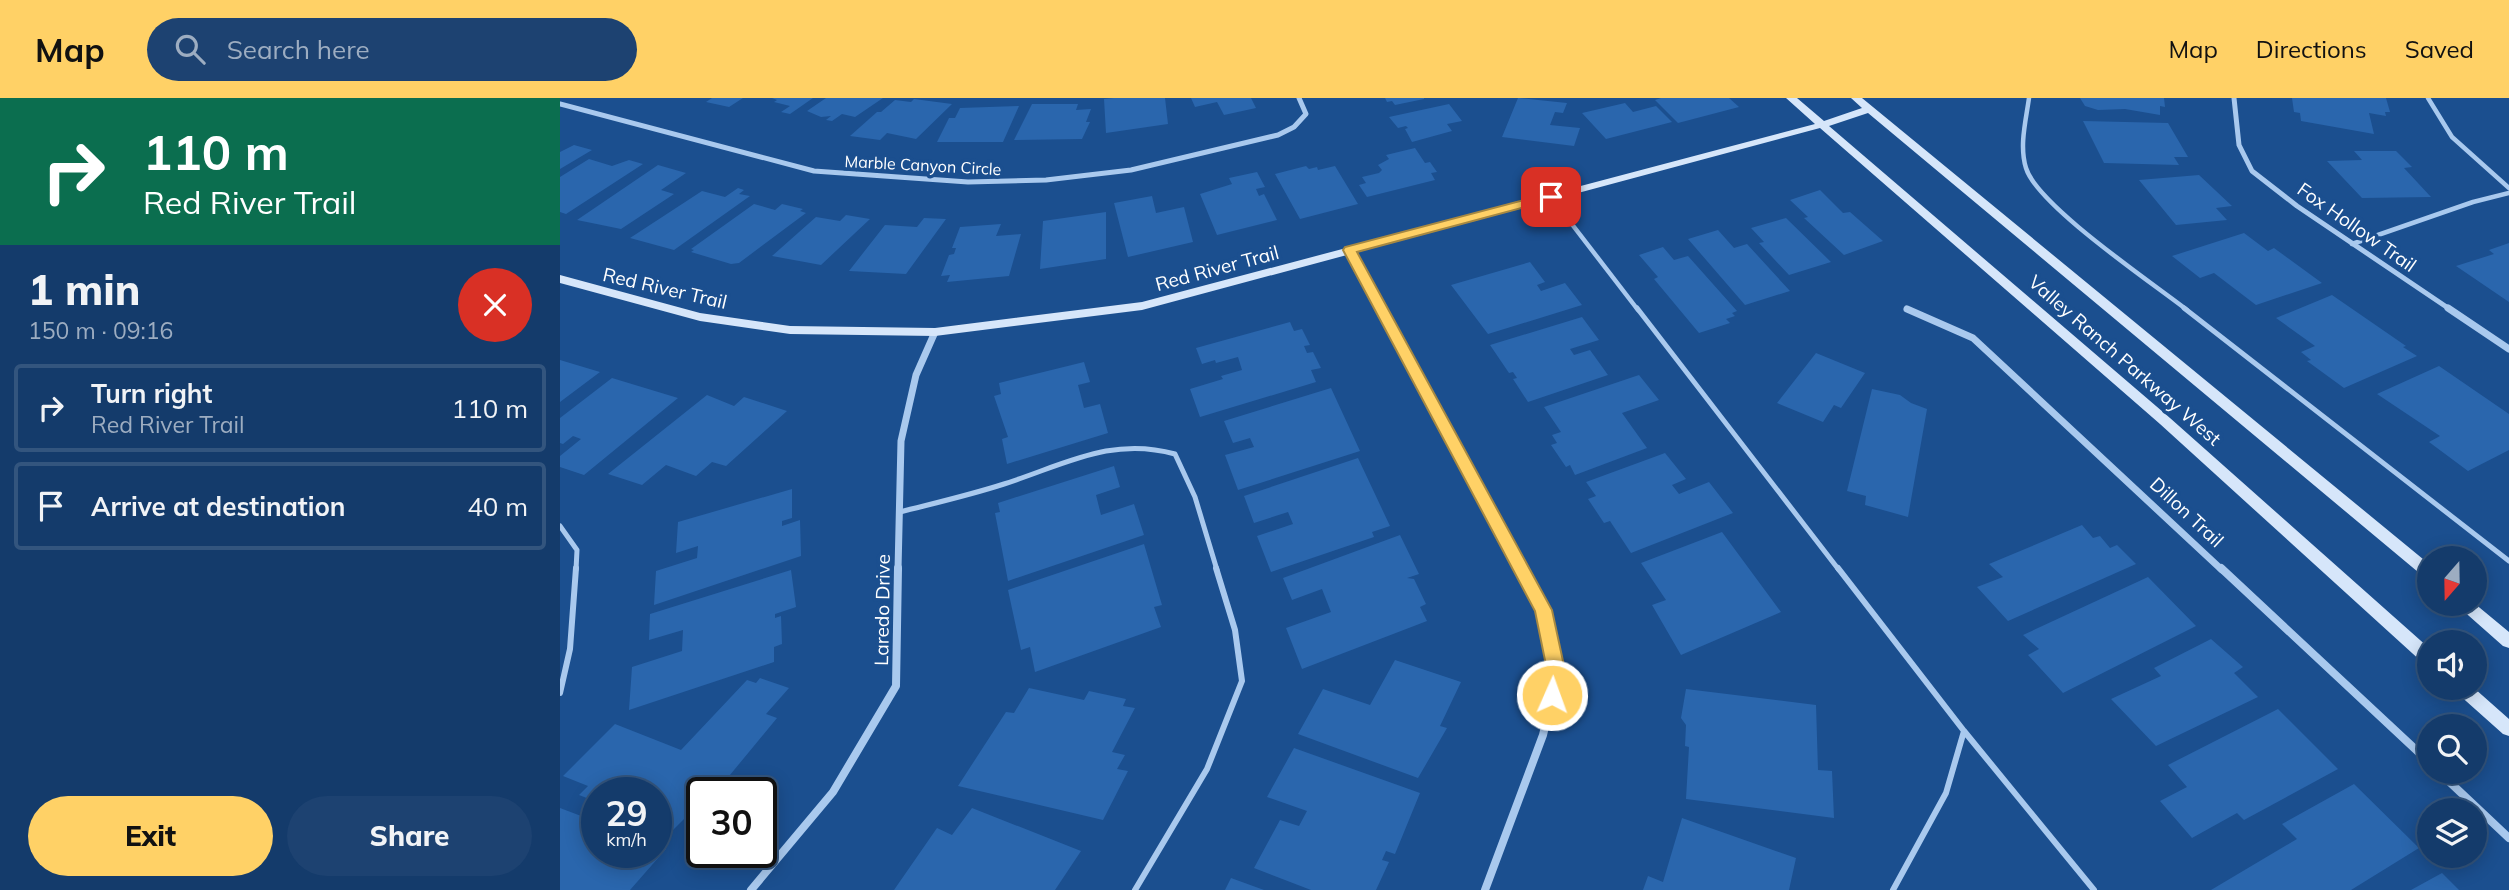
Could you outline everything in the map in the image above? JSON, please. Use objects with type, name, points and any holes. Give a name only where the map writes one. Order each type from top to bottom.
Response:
[{"type":"main road","name":"Valley Ranch Parkway West","points":[[1791,98],[2165,421],[2417,646]]},
{"type":"main road","name":"Valley Ranch Parkway West","points":[[1856,98],[2417,563]]},
{"type":"main road","name":"Red River Trail","points":[[560,279],[713,319],[790,330],[934,332],[1142,306],[1821,125],[1869,109]]},
{"type":"main road","points":[[2479,616],[2509,641]]},
{"type":"main road","points":[[2476,700],[2509,729]]},
{"type":"street","name":"Marble Canyon Circle","points":[[560,104],[814,171],[968,182],[1046,180],[1131,170],[1278,135],[1294,127],[1306,114],[1299,98]]},
{"type":"street","name":"Fox Hollow Trail","points":[[2234,98],[2239,145],[2252,172],[2352,244],[2509,349]]},
{"type":"street","points":[[1350,250],[1543,610],[1557,675],[1544,735],[1485,890]]},
{"type":"street","name":"Dillon Trail","points":[[1907,309],[1973,338],[2417,751]]},
{"type":"street","name":"Laredo Drive","points":[[751,890],[833,792],[896,686],[901,441],[916,375],[934,332]]},
{"type":"street","points":[[2452,784],[2509,838]]},
{"type":"lane","points":[[2029,98],[2021,155],[2033,187],[2066,216],[2509,561]]},
{"type":"lane","points":[[2428,98],[2442,127],[2476,161],[2509,188]]},
{"type":"lane","points":[[2352,244],[2473,202],[2509,194]]},
{"type":"lane","points":[[1551,197],[1964,731],[2094,890]]},
{"type":"lane","points":[[900,512],[1005,484],[1094,452],[1156,446],[1175,454],[1195,497],[1235,630],[1242,681],[1208,769],[1135,890]]},
{"type":"lane","points":[[560,526],[577,550],[570,649],[560,693]]},
{"type":"lane","points":[[1892,890],[1946,793],[1964,731]]},
{"type":"building","points":[[712,98],[743,98],[729,107],[706,102]]},
{"type":"building","points":[[772,98],[813,98],[790,114],[781,112],[790,106],[774,102],[777,100]]},
{"type":"building","points":[[826,98],[883,98],[855,117],[842,114],[832,121],[826,120],[831,116],[821,117],[807,111]]},
{"type":"building","points":[[1165,98],[1168,124],[1106,133],[1104,99]]},
{"type":"building","points":[[1191,98],[1251,98],[1256,108],[1224,115],[1217,102],[1195,107]]},
{"type":"building","points":[[1385,98],[1424,99],[1395,105],[1392,101],[1387,102]]},
{"type":"building","points":[[1518,98],[1567,103],[1563,113],[1555,112],[1550,125],[1580,128],[1574,146],[1502,137]]},
{"type":"building","points":[[1729,98],[1739,107],[1678,123],[1655,100]]},
{"type":"building","points":[[2080,98],[2164,98],[2165,107],[2160,106],[2160,115],[2125,109],[2098,110],[2085,106]]},
{"type":"building","points":[[2292,98],[2386,98],[2390,112],[2385,112],[2386,116],[2369,113],[2374,134],[2301,121],[2300,113],[2294,112]]},
{"type":"building","points":[[914,99],[952,104],[916,139],[887,133],[880,140],[850,136],[895,100],[911,102]]},
{"type":"building","points":[[1625,103],[1633,112],[1656,106],[1672,122],[1606,139],[1582,113]]},
{"type":"building","points":[[1032,104],[1078,104],[1076,110],[1091,109],[1086,122],[1090,122],[1082,139],[1014,140]]},
{"type":"building","points":[[1449,104],[1462,121],[1447,124],[1452,131],[1412,142],[1405,129],[1408,128],[1398,128],[1389,117]]},
{"type":"building","points":[[1019,106],[1003,142],[937,142],[949,118],[955,118],[960,108]]},
{"type":"building","points":[[2083,121],[2168,123],[2188,157],[2174,157],[2179,165],[2104,163]]},
{"type":"building","points":[[574,145],[592,150],[560,169],[560,152]]},
{"type":"building","points":[[1415,148],[1425,163],[1430,162],[1437,172],[1431,173],[1435,180],[1367,197],[1359,185],[1366,183],[1362,177],[1379,173],[1382,170],[1378,165],[1389,159],[1386,155]]},
{"type":"building","points":[[2354,151],[2396,151],[2412,167],[2404,168],[2431,197],[2362,198],[2327,161],[2362,160]]},
{"type":"building","points":[[589,159],[612,166],[629,160],[643,164],[566,214],[560,212],[560,177]]},
{"type":"building","points":[[658,165],[686,173],[661,190],[674,194],[621,229],[577,220]]},
{"type":"building","points":[[1306,166],[1309,169],[1317,167],[1318,170],[1335,166],[1358,204],[1300,219],[1275,174]]},
{"type":"building","points":[[1257,172],[1265,187],[1256,189],[1259,196],[1264,194],[1277,220],[1217,235],[1200,194],[1232,184],[1229,178]]},
{"type":"building","points":[[2199,175],[2232,206],[2216,208],[2227,220],[2176,225],[2139,180]]},
{"type":"building","points":[[738,188],[744,190],[739,194],[750,196],[674,250],[630,238],[702,191],[725,197]]},
{"type":"building","points":[[1820,190],[1843,213],[1850,212],[1883,241],[1844,255],[1804,218],[1808,217],[1790,200]]},
{"type":"building","points":[[1152,196],[1156,213],[1184,207],[1193,242],[1128,257],[1114,203]]},
{"type":"building","points":[[754,204],[775,210],[782,204],[803,209],[800,211],[806,213],[739,263],[731,264],[691,252],[694,250],[691,249]]},
{"type":"building","points":[[1106,212],[1106,259],[1040,269],[1043,221]]},
{"type":"building","points":[[846,215],[870,219],[821,265],[772,256],[816,217],[840,221]]},
{"type":"building","points":[[924,218],[946,219],[906,274],[849,271],[885,225],[917,227]]},
{"type":"building","points":[[1786,218],[1831,262],[1789,275],[1759,243],[1764,242],[1751,228]]},
{"type":"building","points":[[1001,224],[996,236],[1021,234],[1009,276],[947,282],[950,275],[941,276],[949,255],[954,254],[956,248],[952,248],[960,227]]},
{"type":"building","points":[[1718,230],[1734,248],[1747,244],[1790,291],[1745,305],[1688,239]]},
{"type":"building","points":[[2244,233],[2268,251],[2274,248],[2322,283],[2256,305],[2214,273],[2200,278],[2172,256]]},
{"type":"building","points":[[2509,243],[2509,302],[2456,266],[2494,254],[2489,250]]},
{"type":"building","points":[[1663,247],[1674,260],[1688,256],[1737,311],[1732,313],[1735,316],[1726,319],[1730,323],[1699,333],[1654,279],[1658,277],[1639,255]]},
{"type":"building","points":[[1530,262],[1545,282],[1537,285],[1541,291],[1565,283],[1582,305],[1488,334],[1451,285]]},
{"type":"building","points":[[2332,295],[2417,356],[2344,388],[2307,361],[2311,360],[2301,352],[2315,346],[2276,318]]},
{"type":"building","points":[[1582,317],[1599,340],[1570,349],[1574,355],[1590,350],[1608,375],[1528,402],[1513,379],[1517,378],[1513,372],[1509,373],[1490,345]]},
{"type":"building","points":[[1290,322],[1294,331],[1302,329],[1310,345],[1304,346],[1307,353],[1313,352],[1321,368],[1311,370],[1316,382],[1200,417],[1190,389],[1242,370],[1238,357],[1202,364],[1196,348]]},
{"type":"building","points":[[1816,353],[1865,373],[1841,408],[1834,405],[1823,422],[1777,403]]},
{"type":"building","points":[[560,360],[600,372],[560,402]]},
{"type":"building","points":[[1084,362],[1090,382],[1078,385],[1084,408],[1100,404],[1108,433],[1007,464],[1002,439],[1008,437],[994,396],[1001,394],[999,383]]},
{"type":"building","points":[[2439,366],[2509,414],[2509,450],[2468,471],[2429,442],[2440,436],[2377,394]]},
{"type":"building","points":[[1639,375],[1659,400],[1622,413],[1647,448],[1575,475],[1570,465],[1566,467],[1551,445],[1557,443],[1552,435],[1561,432],[1544,407]]},
{"type":"building","points":[[612,378],[678,398],[584,475],[560,467],[560,456],[581,439],[573,436],[563,444],[560,443],[560,418]]},
{"type":"building","points":[[1331,388],[1360,451],[1238,490],[1225,455],[1254,447],[1250,438],[1233,443],[1224,421]]},
{"type":"building","points":[[1872,389],[1900,395],[1927,409],[1908,517],[1865,505],[1866,496],[1847,491]]},
{"type":"building","points":[[707,395],[734,406],[744,397],[787,411],[726,466],[712,462],[696,476],[666,465],[642,485],[608,474]]},
{"type":"building","points":[[1665,453],[1686,479],[1672,485],[1679,494],[1709,482],[1733,513],[1631,553],[1610,521],[1604,523],[1588,499],[1596,496],[1586,482]]},
{"type":"building","points":[[1358,458],[1390,526],[1372,532],[1374,537],[1271,572],[1257,536],[1293,524],[1288,512],[1254,523],[1244,496]]},
{"type":"building","points":[[1114,466],[1120,487],[1096,495],[1101,515],[1134,504],[1144,535],[1008,581],[995,513],[1000,512],[998,503]]},
{"type":"building","points":[[792,489],[792,518],[782,521],[782,526],[800,520],[801,556],[654,605],[656,571],[697,558],[698,546],[676,553],[678,522]]},
{"type":"building","points":[[2082,525],[2093,538],[2100,536],[2110,548],[2117,545],[2136,564],[2008,621],[1977,587],[2003,577],[1989,564]]},
{"type":"building","points":[[1722,532],[1781,612],[1681,655],[1652,605],[1666,600],[1641,563]]},
{"type":"building","points":[[1400,535],[1419,574],[1407,578],[1414,579],[1426,604],[1420,607],[1427,621],[1302,669],[1286,628],[1331,612],[1322,589],[1292,600],[1283,578]]},
{"type":"building","points":[[1144,544],[1162,605],[1154,607],[1161,627],[1035,672],[1030,647],[1021,650],[1008,590]]},
{"type":"building","points":[[791,570],[796,607],[775,614],[775,618],[781,616],[782,644],[774,647],[774,662],[629,710],[632,667],[682,651],[683,630],[649,640],[650,614]]},
{"type":"building","points":[[2148,577],[2196,626],[2063,693],[2028,655],[2039,649],[2023,635]]},
{"type":"building","points":[[2211,639],[2243,667],[2234,673],[2258,697],[2156,746],[2111,699],[2161,676],[2154,668]]},
{"type":"building","points":[[1395,660],[1461,682],[1440,726],[1447,728],[1418,778],[1298,734],[1323,689],[1370,705]]},
{"type":"building","points":[[760,678],[789,688],[766,714],[777,718],[728,777],[686,777],[686,817],[672,831],[672,777],[581,777],[581,783],[563,776],[615,724],[681,750],[747,680],[756,683]]},
{"type":"building","points":[[1029,688],[1084,700],[1089,691],[1126,699],[1123,706],[1135,708],[1112,752],[1125,755],[1117,769],[1128,771],[1103,820],[958,786],[1006,712],[1014,713]]},
{"type":"building","points":[[1686,689],[1816,705],[1818,770],[1832,771],[1834,818],[1686,799],[1689,747],[1685,746],[1686,725],[1681,718]]},
{"type":"building","points":[[2278,709],[2338,769],[2244,820],[2237,813],[2192,838],[2160,801],[2187,787],[2168,765]]},
{"type":"building","points":[[1294,748],[1420,793],[1395,854],[1386,851],[1382,860],[1389,862],[1376,890],[1311,890],[1254,868],[1280,820],[1299,826],[1307,811],[1267,797]]},
{"type":"building","points":[[2354,784],[2417,846],[2417,849],[2351,890],[2211,890],[2297,839],[2282,824]]},
{"type":"building","points":[[560,808],[581,816],[581,868],[649,868],[630,890],[560,890]]},
{"type":"building","points":[[972,808],[1081,851],[1055,890],[894,890],[937,828],[952,835]]},
{"type":"building","points":[[1682,818],[1796,858],[1789,890],[1643,890],[1648,876],[1663,882]]},
{"type":"building","points":[[2442,873],[2459,890],[2411,890]]},
{"type":"building","points":[[1231,878],[1264,890],[1225,890]]},
{"type":"route","points":[[1551,197],[1350,250],[1543,610],[1557,675],[1552,695]]}]
